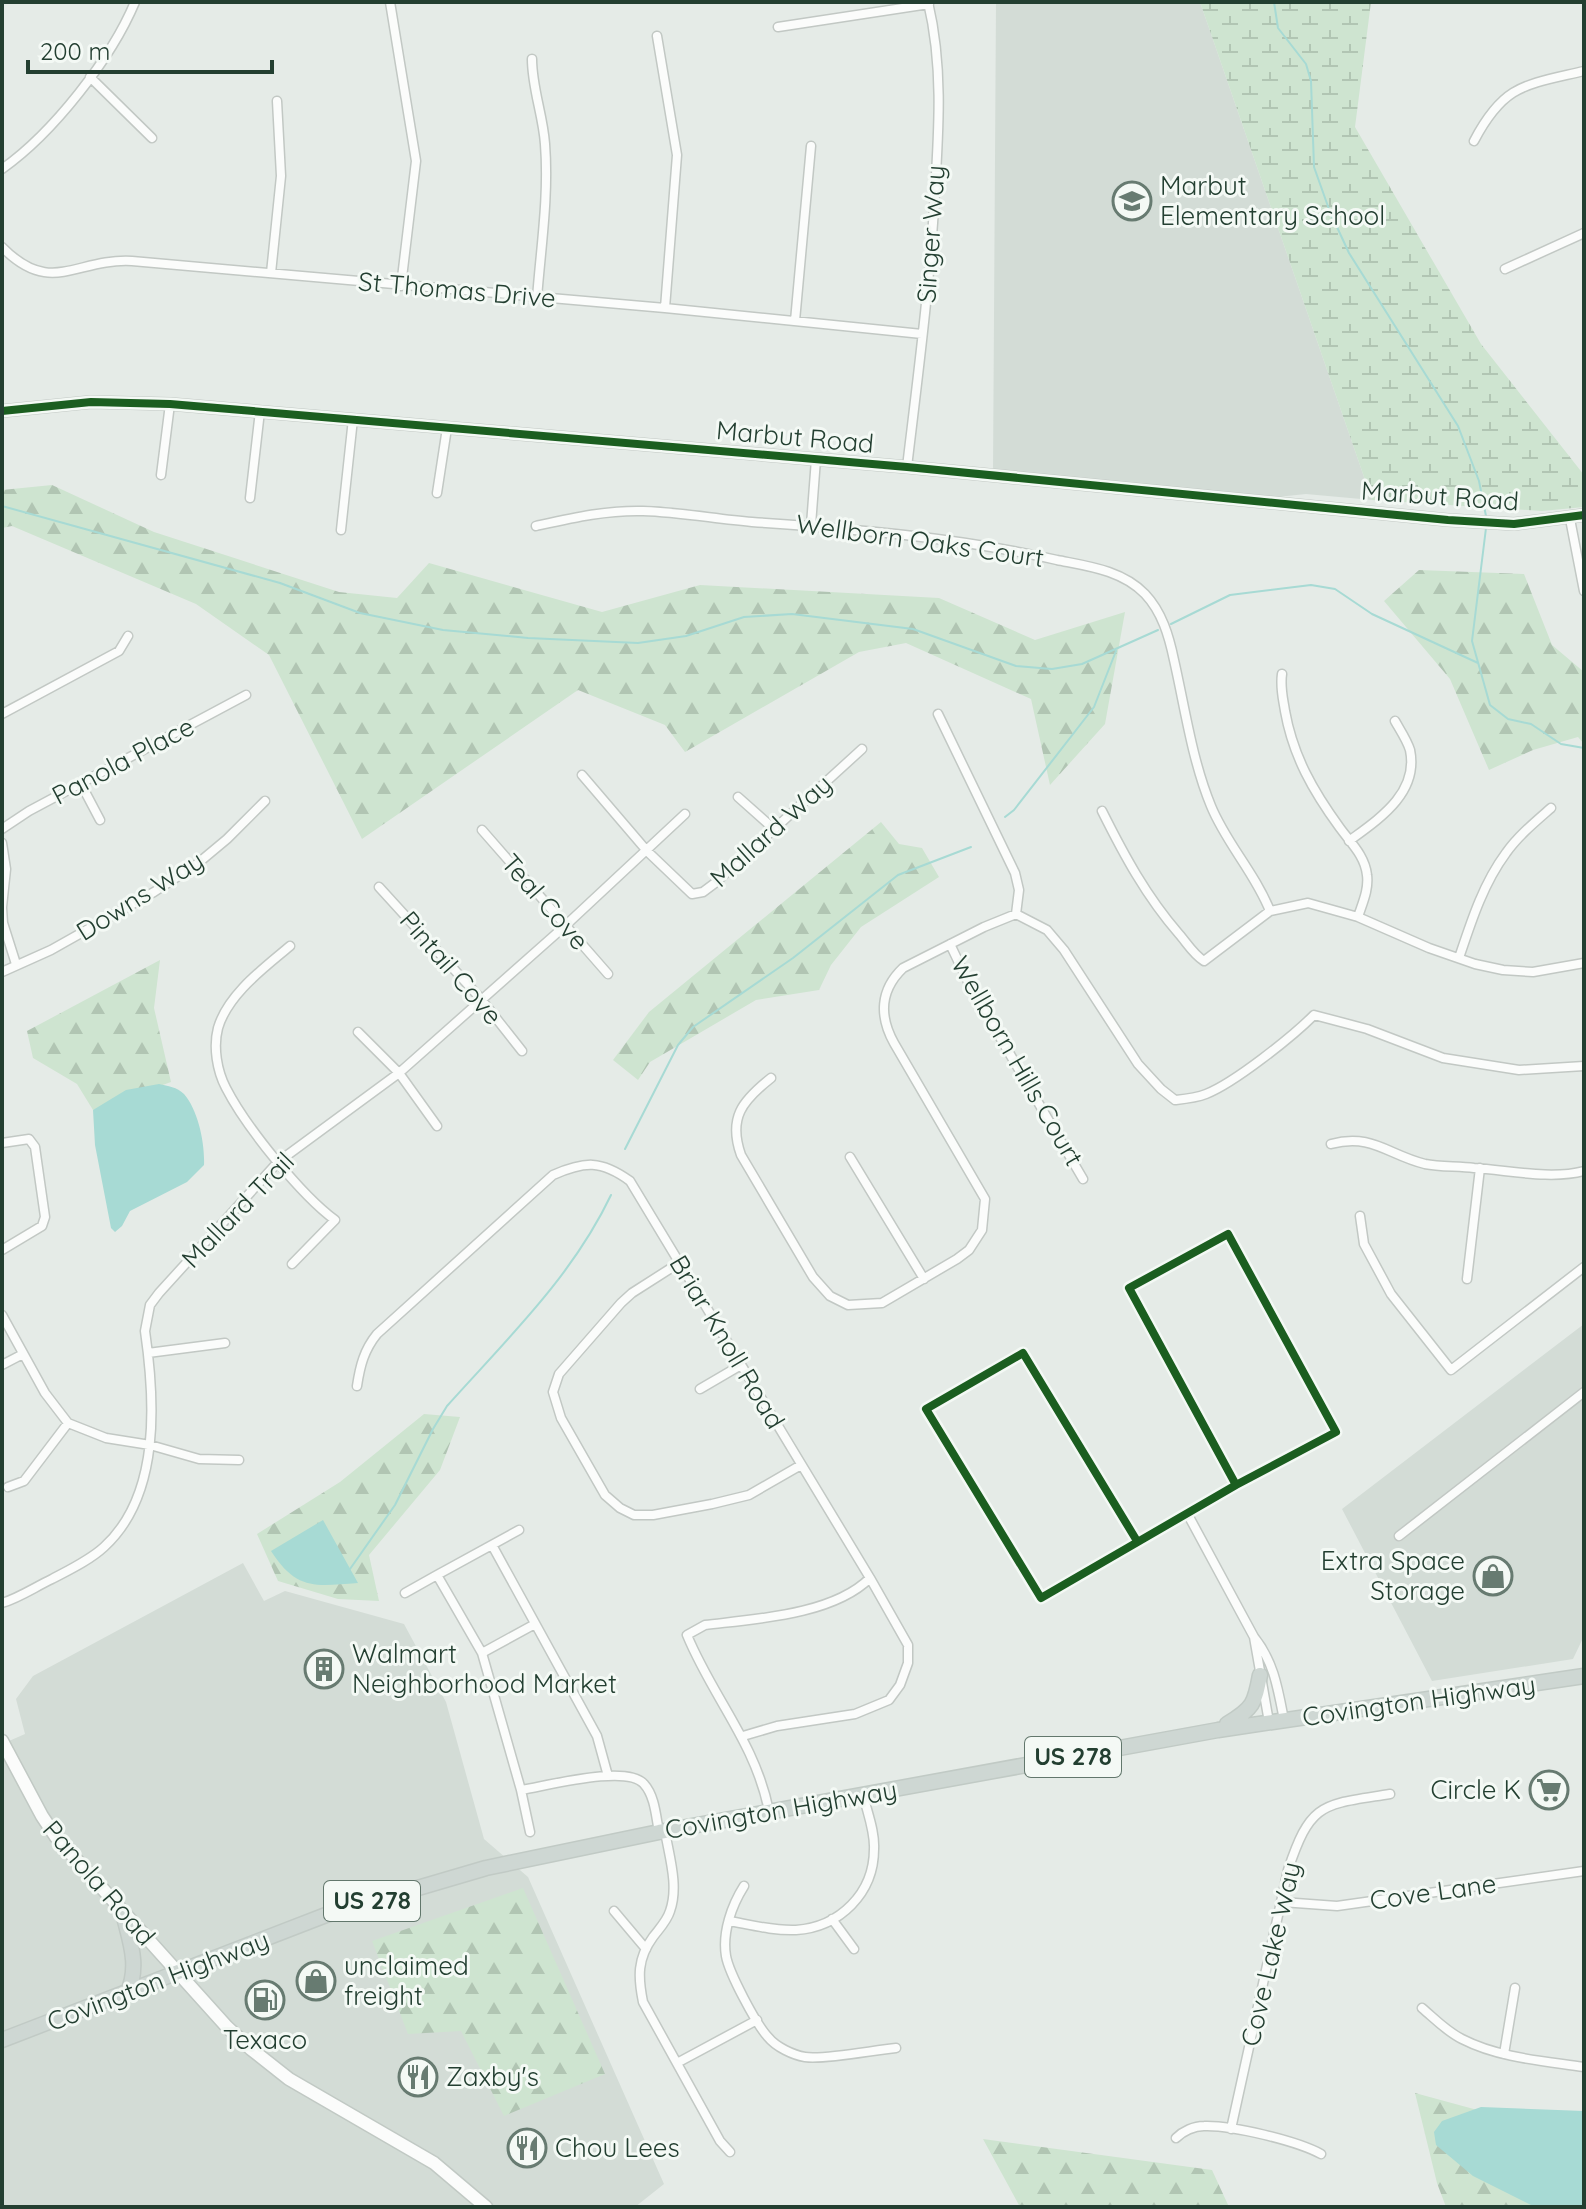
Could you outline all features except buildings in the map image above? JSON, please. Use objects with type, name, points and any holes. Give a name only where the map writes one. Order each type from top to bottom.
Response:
[{"type":"main road","points":[[1218,1730],[1251,1708],[1260,1675]]},
{"type":"main road","name":"Covington Highway","points":[[2,2040],[313,1920],[486,1868],[662,1831],[1218,1730],[1404,1705],[1584,1676]]},
{"type":"main road","name":"Panola Road","points":[[2,1741],[56,1837],[227,2027],[289,2079],[434,2163],[486,2207]]},
{"type":"main road","points":[[123,1913],[135,1961],[134,1978],[127,1994]]},
{"type":"street","points":[[2,169],[34,143],[90,77],[117,39],[135,2]]},
{"type":"street","points":[[390,2],[416,161],[401,286]]},
{"type":"street","points":[[778,27],[929,3]]},
{"type":"street","name":"Singer Way","points":[[907,467],[931,268],[940,107],[940,71],[935,58],[929,3]]},
{"type":"street","points":[[657,36],[677,155],[665,308]]},
{"type":"street","points":[[532,59],[533,81],[543,121],[548,188],[537,298]]},
{"type":"street","points":[[1474,141],[1501,100],[1519,87],[1584,71]]},
{"type":"street","points":[[90,77],[152,138]]},
{"type":"street","points":[[271,273],[282,166],[277,101]]},
{"type":"street","points":[[795,321],[811,146]]},
{"type":"street","points":[[1505,269],[1584,233]]},
{"type":"street","name":"St Thomas Drive","points":[[2,247],[24,266],[48,273],[75,271],[115,260],[665,308],[922,334]]},
{"type":"street","name":"Marbut Road","points":[[2,411],[91,402],[170,404],[907,467],[1448,520],[1514,524],[1584,515]]},
{"type":"street","points":[[161,475],[170,404]]},
{"type":"street","points":[[250,498],[260,411]]},
{"type":"street","points":[[341,530],[353,419]]},
{"type":"street","points":[[437,493],[447,428]]},
{"type":"street","points":[[811,525],[816,459]]},
{"type":"street","name":"Wellborn Oaks Court","points":[[536,526],[598,512],[645,511],[811,525],[1000,547],[1104,570],[1124,578],[1144,593],[1161,615],[1211,806],[1260,886],[1270,911]]},
{"type":"street","points":[[1570,519],[1584,591]]},
{"type":"street","points":[[2,714],[119,651],[128,636]]},
{"type":"street","points":[[1282,674],[1280,686],[1289,735],[1303,772],[1363,858],[1368,876],[1367,891],[1358,917]]},
{"type":"street","name":"Panola Place","points":[[2,829],[14,819],[246,695]]},
{"type":"street","points":[[938,714],[1015,873],[1019,890],[1016,914]]},
{"type":"street","points":[[1349,841],[1392,808],[1402,796],[1412,765],[1409,747],[1395,721]]},
{"type":"street","name":"Mallard Way","points":[[582,775],[647,851],[692,894],[703,892],[715,883],[862,749]]},
{"type":"street","points":[[81,784],[100,820]]},
{"type":"street","points":[[738,797],[774,829]]},
{"type":"street","name":"Downs Way","points":[[2,972],[51,950],[154,892],[197,864],[265,801]]},
{"type":"street","points":[[1459,958],[1474,915],[1496,868],[1507,851],[1551,808]]},
{"type":"street","points":[[1102,811],[1134,875],[1196,956],[1204,961],[1270,911],[1308,903],[1358,917],[1429,948],[1503,970],[1533,972],[1584,963]]},
{"type":"street","name":"Mallard Trail","points":[[2,1603],[102,1549],[135,1502],[150,1445],[152,1423],[145,1331],[150,1305],[278,1162],[399,1073],[685,814]]},
{"type":"street","name":"Teal Cove","points":[[482,830],[608,974]]},
{"type":"street","points":[[2,843],[6,869],[3,923],[16,964]]},
{"type":"street","name":"Pintail Cove","points":[[379,887],[481,999],[522,1051]]},
{"type":"street","points":[[771,1078],[749,1096],[740,1111],[736,1122],[736,1143],[741,1155],[813,1277],[830,1296],[848,1305],[869,1306],[882,1303],[957,1259],[978,1239],[985,1219],[985,1199],[885,1026],[882,1010],[893,977],[903,968],[1016,914],[1047,930],[1064,950],[1138,1064],[1175,1100],[1207,1094],[1227,1083],[1314,1015],[1367,1029],[1443,1058],[1519,1070],[1584,1066]]},
{"type":"street","name":"Wellborn Hills Court","points":[[950,944],[970,986],[1083,1179]]},
{"type":"street","points":[[290,946],[229,1005],[218,1029],[216,1055],[225,1087],[278,1162],[322,1211],[335,1220],[292,1264]]},
{"type":"street","points":[[358,1032],[399,1073],[437,1126]]},
{"type":"street","points":[[2,1143],[29,1139],[35,1147],[45,1217],[42,1226],[2,1250]]},
{"type":"street","points":[[1331,1144],[1349,1139],[1365,1141],[1426,1164],[1545,1173],[1573,1174],[1584,1171]]},
{"type":"street","points":[[850,1157],[924,1279]]},
{"type":"street","name":"Briar Knoll Road","points":[[357,1386],[362,1360],[377,1334],[553,1175],[573,1166],[593,1164],[613,1169],[630,1181],[908,1645],[908,1663],[900,1685],[889,1700],[855,1714],[777,1726],[743,1736]]},
{"type":"street","points":[[1467,1279],[1480,1168]]},
{"type":"street","points":[[1360,1216],[1364,1244],[1391,1294],[1451,1370],[1584,1267]]},
{"type":"street","points":[[1137,1541],[1023,1353],[926,1409],[1041,1598],[1236,1485],[1336,1432],[1228,1234],[1129,1288],[1236,1485]]},
{"type":"street","points":[[679,1263],[632,1293],[559,1374],[553,1392],[561,1418],[605,1495],[634,1515],[653,1515],[749,1495],[801,1465]]},
{"type":"street","points":[[2,1315],[45,1393],[68,1423],[106,1438],[150,1445],[199,1459],[239,1460]]},
{"type":"street","points":[[148,1353],[225,1343]]},
{"type":"street","points":[[2,1365],[23,1354]]},
{"type":"street","points":[[700,1389],[741,1365]]},
{"type":"street","points":[[1399,1536],[1584,1392]]},
{"type":"street","points":[[8,1487],[24,1481],[68,1423]]},
{"type":"street","points":[[1187,1513],[1254,1637],[1267,1652],[1275,1675],[1276,1721]]},
{"type":"street","points":[[405,1593],[519,1530]]},
{"type":"street","points":[[492,1545],[597,1736],[608,1776]]},
{"type":"street","points":[[437,1575],[482,1653],[530,1832]]},
{"type":"street","points":[[769,1811],[763,1781],[743,1736],[687,1635],[705,1625],[824,1605],[860,1588],[870,1578]]},
{"type":"street","points":[[482,1653],[535,1624]]},
{"type":"street","points":[[1254,1637],[1260,1675],[1276,1721]]},
{"type":"street","points":[[521,1790],[615,1774],[641,1780],[662,1831],[672,1873],[673,1903],[669,1915],[646,1949],[638,1973],[643,2002],[720,2141],[730,2152]]},
{"type":"street","points":[[729,1921],[779,1930],[799,1930],[832,1919],[855,1902],[873,1868],[875,1845],[863,1794]]},
{"type":"street","name":"Cove Lake Way","points":[[1231,2129],[1288,1870],[1308,1821],[1326,1806],[1390,1794]]},
{"type":"street","name":"Cove Lane","points":[[1282,1902],[1337,1906],[1584,1871]]},
{"type":"street","points":[[744,1886],[733,1903],[726,1955],[769,2038],[789,2052],[807,2057],[896,2048]]},
{"type":"street","points":[[614,1911],[646,1949]]},
{"type":"street","points":[[832,1919],[854,1949]]},
{"type":"street","points":[[1504,2054],[1515,1988]]},
{"type":"street","points":[[1422,2008],[1462,2039],[1504,2054],[1584,2067]]},
{"type":"street","points":[[677,2063],[757,2020]]},
{"type":"street","points":[[1176,2138],[1188,2129],[1203,2126],[1231,2129],[1284,2139],[1321,2154]]},
{"type":"shaded area","name":"Marbut Elementary School","points":[[996,2],[1200,2],[1372,500],[1306,494],[1238,501],[993,474]]},
{"type":"shaded area","points":[[1584,1324],[1584,1636],[1573,1659],[1432,1681],[1342,1509]]},
{"type":"shaded area","points":[[243,1563],[264,1601],[285,1591],[404,1624],[446,1702],[484,1839],[528,1877],[664,2184],[635,2207],[2,2207],[2,1744],[25,1734],[16,1699],[33,1676]]},
{"type":"green space","points":[[1200,2],[1371,2],[1355,127],[1481,344],[1584,475],[1584,507],[1542,511],[1372,500]]},
{"type":"green space","points":[[52,485],[154,532],[339,592],[397,598],[429,563],[602,612],[700,585],[939,598],[1035,640],[1125,612],[1105,724],[1050,785],[1031,699],[906,643],[859,652],[685,752],[665,725],[578,690],[362,839],[269,655],[196,604],[12,526],[2,528],[2,490]]},
{"type":"green space","points":[[1419,570],[1524,574],[1552,645],[1584,672],[1584,744],[1578,737],[1533,750],[1489,770],[1450,679],[1384,601]]},
{"type":"green space","points":[[881,822],[899,844],[922,848],[939,877],[861,927],[831,965],[819,990],[756,1000],[650,1062],[638,1080],[613,1060],[649,1012]]},
{"type":"green space","points":[[160,960],[154,1008],[171,1082],[93,1110],[77,1084],[33,1058],[27,1031]]},
{"type":"green space","points":[[424,1414],[460,1417],[440,1470],[369,1555],[379,1601],[338,1599],[278,1581],[257,1534],[340,1482]]},
{"type":"green space","points":[[523,1888],[605,2074],[504,2116],[461,2031],[408,2034],[372,1941]]},
{"type":"green space","points":[[1415,2093],[1584,2139],[1584,2207],[1446,2207]]},
{"type":"green space","points":[[983,2139],[1212,2170],[1229,2207],[1020,2207]]},
{"type":"water","points":[[159,1084],[178,1090],[189,1101],[200,1127],[204,1165],[187,1182],[130,1211],[115,1232],[111,1228],[95,1145],[93,1110],[126,1090]]},
{"type":"water","points":[[323,1520],[358,1583],[308,1583],[290,1573],[271,1551]]},
{"type":"water","points":[[1481,2107],[1584,2111],[1584,2207],[1535,2207],[1473,2176],[1436,2145],[1434,2132],[1442,2121]]},
{"type":"waterway","points":[[1274,2],[1278,28],[1306,64],[1311,81],[1314,167],[1330,212],[1349,253],[1458,426],[1479,481],[1486,516]]},
{"type":"waterway","points":[[2,506],[280,583],[360,613],[443,630],[638,643],[686,636],[744,617],[792,614],[913,629],[1016,666],[1052,669],[1082,664],[1158,630]]},
{"type":"waterway","points":[[1486,528],[1472,641],[1490,705],[1508,719],[1531,724],[1561,744],[1584,748]]},
{"type":"waterway","points":[[1171,624],[1230,595],[1311,585],[1335,589],[1372,614],[1478,663]]},
{"type":"waterway","points":[[1005,817],[1014,810],[1094,707],[1116,651]]},
{"type":"waterway","points":[[625,1149],[678,1045],[693,1027],[793,958],[898,875],[971,847]]},
{"type":"waterway","points":[[350,1569],[395,1505],[447,1406],[558,1280],[611,1195]]},
{"type":"cycle path","points":[[2,411],[91,402],[170,404],[907,467],[1448,520],[1514,524],[1584,515]]},
{"type":"cycle path","points":[[1137,1541],[1023,1353],[926,1409],[1041,1598],[1236,1485],[1336,1432],[1228,1234],[1129,1288],[1236,1485]]},
{"type":"place","name":"Marbut Elementary School","points":[[1132,201]]},
{"type":"place","name":"Extra Space Storage","points":[[1493,1576]]},
{"type":"place","name":"Walmart Neighborhood Market","points":[[324,1669]]},
{"type":"place","name":"Circle K","points":[[1549,1790]]},
{"type":"place","name":"unclaimed freight","points":[[316,1981]]},
{"type":"place","name":"Texaco","points":[[265,2000]]},
{"type":"place","name":"Zaxby's","points":[[418,2077]]},
{"type":"place","name":"Chou Lees","points":[[527,2148]]}]
